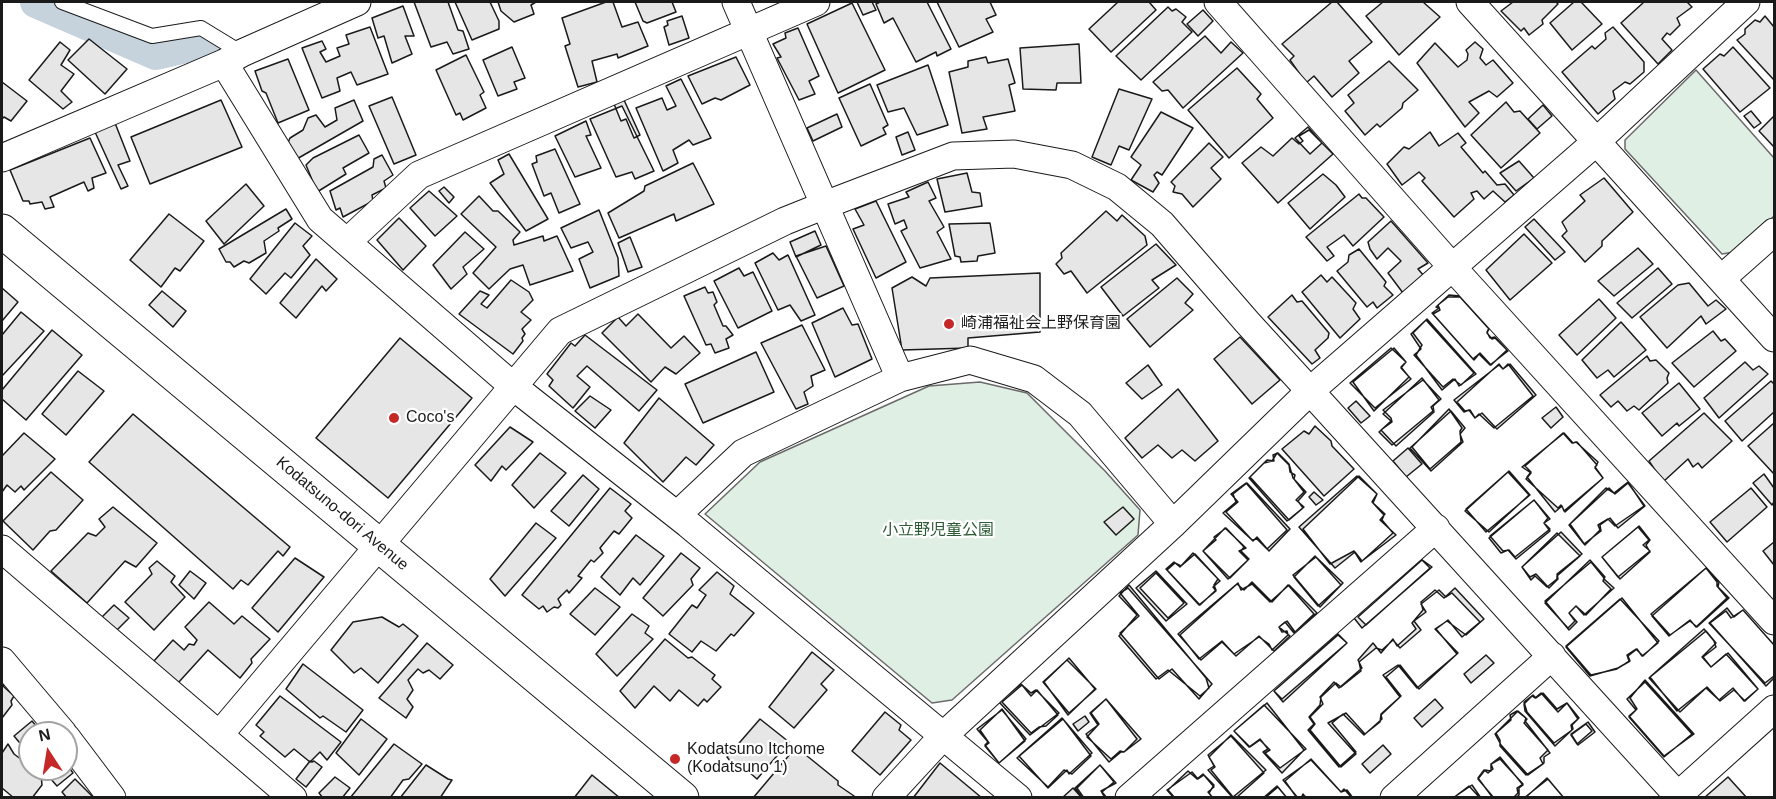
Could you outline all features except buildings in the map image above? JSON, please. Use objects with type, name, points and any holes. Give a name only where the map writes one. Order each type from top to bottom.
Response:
[{"type":"main road","name":"Kodatsuno-dori Avenue","points":[[2,231],[682,798]]},
{"type":"street","points":[[2,158],[357,2]]},
{"type":"street","points":[[736,2],[900,378]]},
{"type":"street","points":[[347,242],[419,176],[816,2]]},
{"type":"street","points":[[1218,2],[1453,268],[1774,621]]},
{"type":"street","points":[[1470,2],[1774,338]]},
{"type":"street","points":[[886,798],[944,735],[1173,524],[1310,391],[1596,142],[1734,5]]},
{"type":"street","points":[[233,58],[320,219],[514,387],[677,515],[1018,798]]},
{"type":"street","points":[[219,735],[560,331],[686,269],[825,205],[953,156],[1014,154],[1072,165],[1117,187],[1162,224],[1247,322],[1678,797],[1774,709]]},
{"type":"street","points":[[1721,279],[1774,232]]},
{"type":"street","points":[[677,515],[743,453],[900,378],[970,360],[1034,380],[1080,414],[1173,524]]},
{"type":"street","points":[[1129,798],[1436,528]]},
{"type":"street","points":[[2,549],[293,798]]},
{"type":"street","points":[[1394,798],[1552,656]]},
{"type":"street","points":[[2,661],[53,721]]},
{"type":"street","points":[[78,753],[112,798]]},
{"type":"lane","points":[[62,2],[152,36],[201,28],[233,58]]},
{"type":"green space","points":[[1696,70],[1774,158],[1774,216],[1740,251],[1722,254],[1625,149],[1625,140]]},
{"type":"green space","name":"小立野児童公園","points":[[980,382],[1027,393],[1105,471],[1140,510],[1138,535],[952,700],[932,703],[705,514],[760,462],[929,386]]},
{"type":"waterway","points":[[36,2],[156,54],[204,43]]},
{"type":"place","name":"崎浦福祉会上野保育園","points":[[949,324]]},
{"type":"place","name":"Coco's","points":[[394,418]]},
{"type":"place","name":"Kodatsuno Itchome (Kodatsuno 1)","points":[[675,759]]}]
